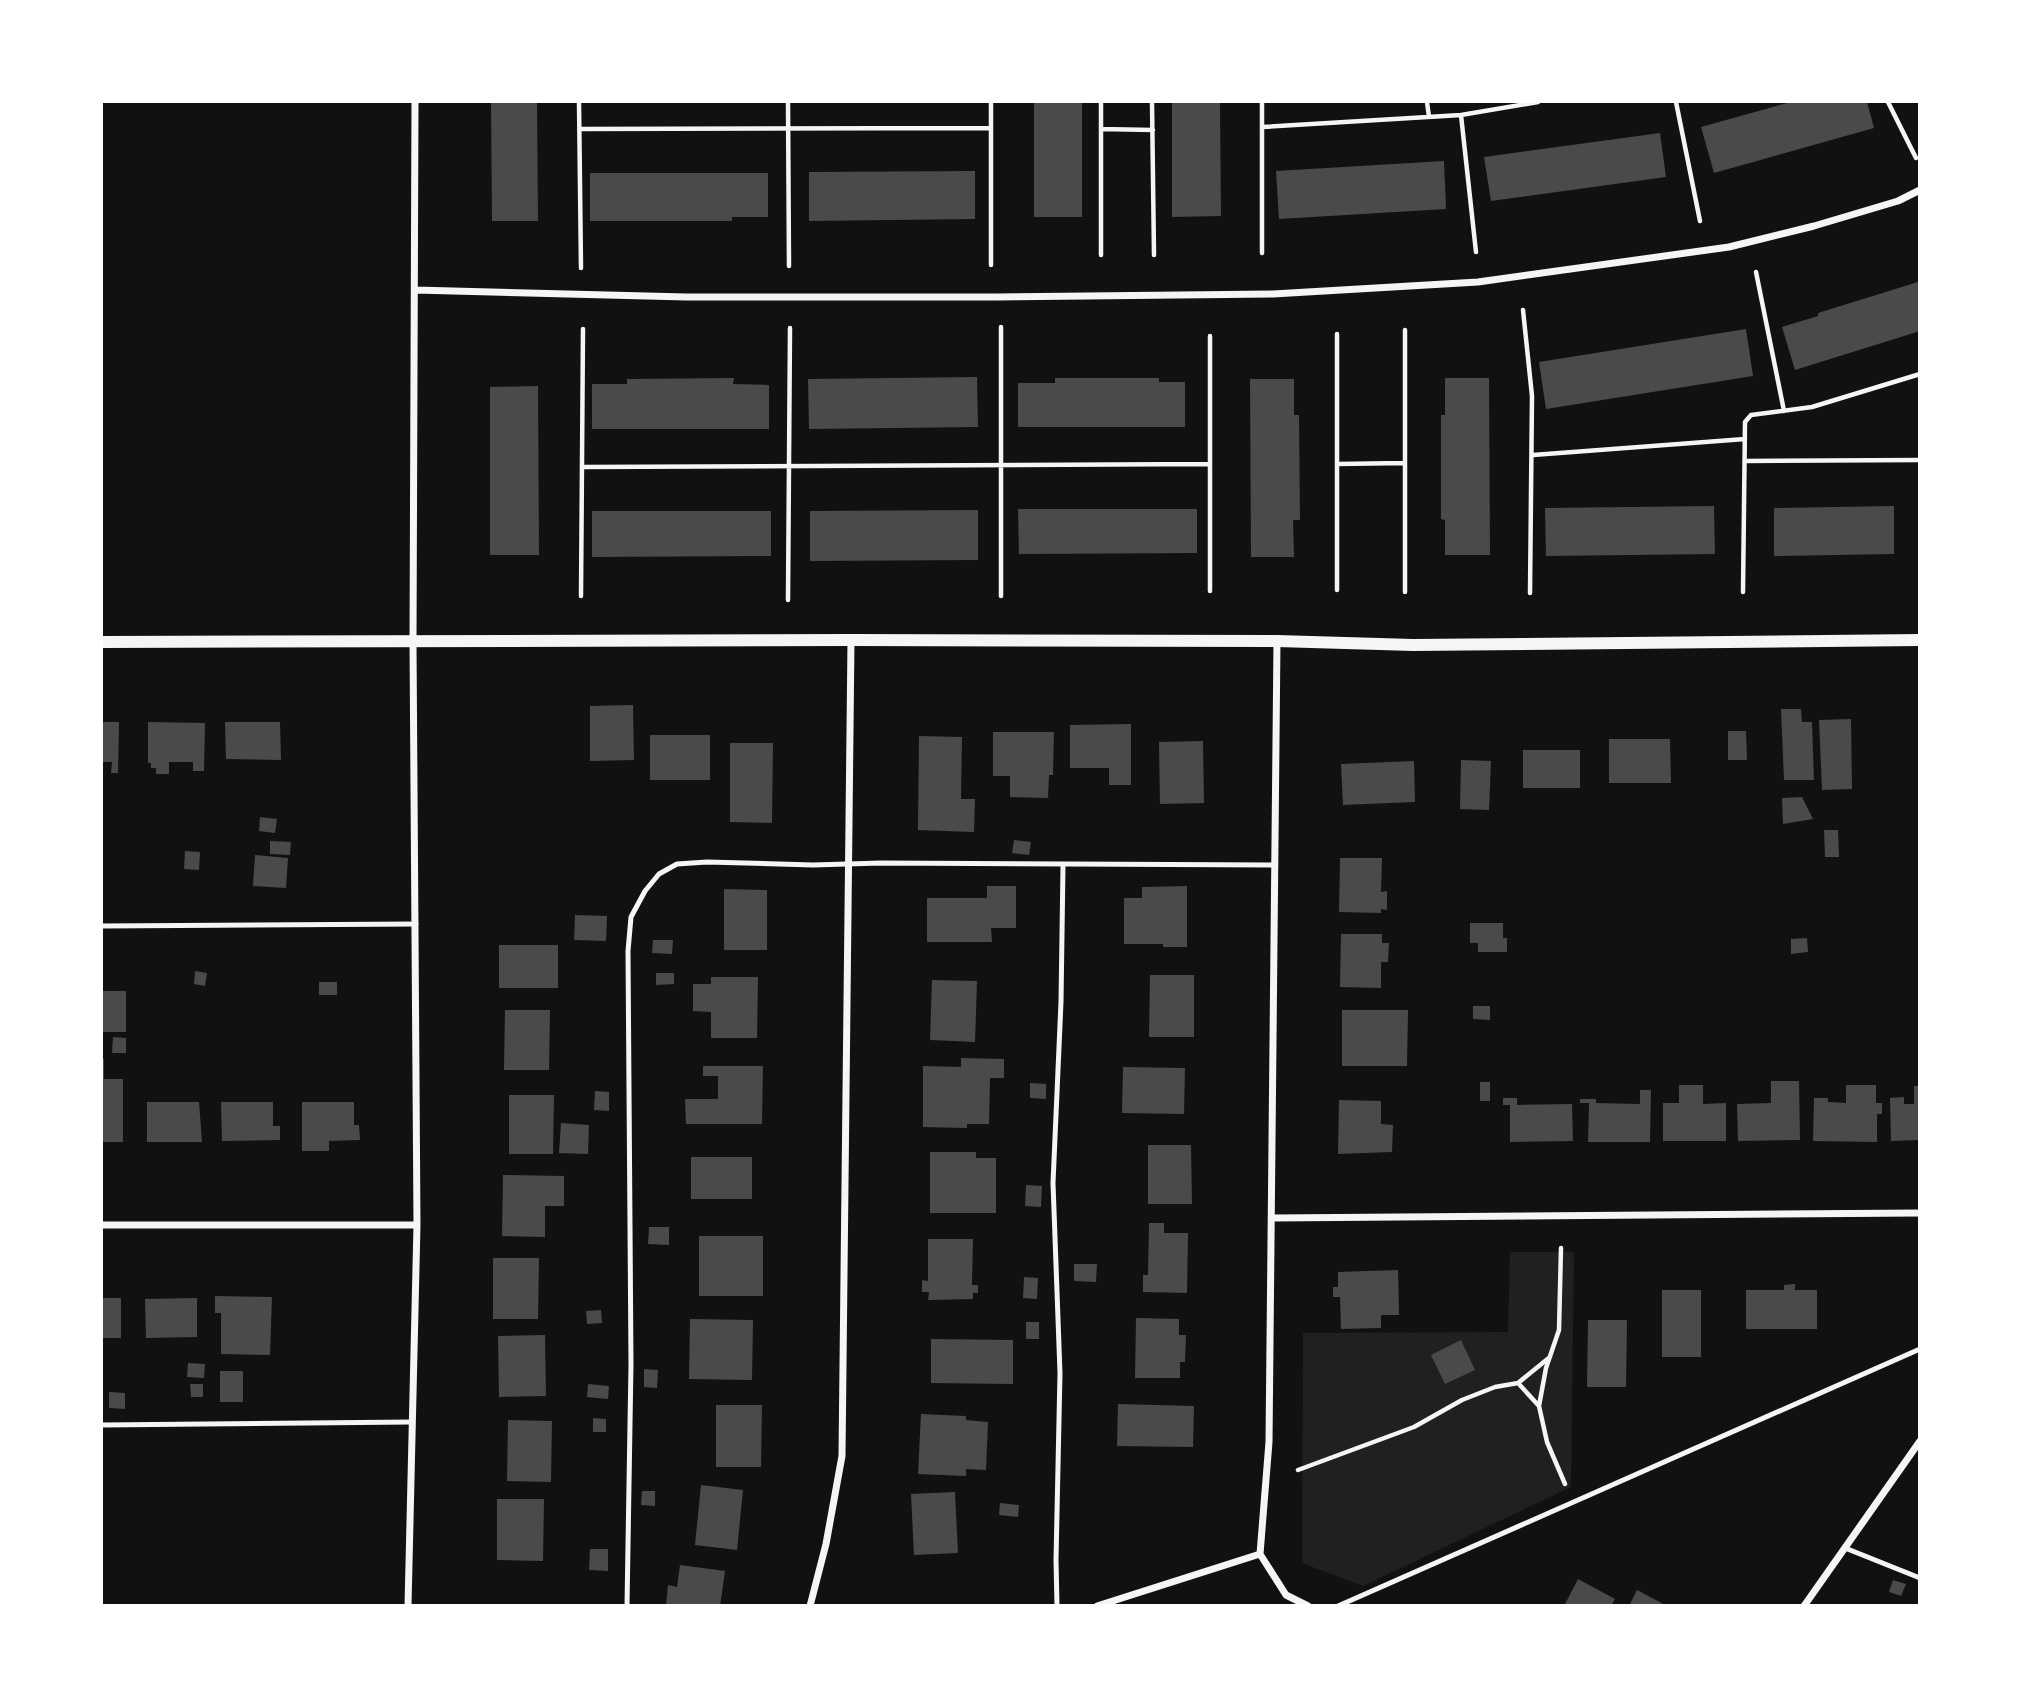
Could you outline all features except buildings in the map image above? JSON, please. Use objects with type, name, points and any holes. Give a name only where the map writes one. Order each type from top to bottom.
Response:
[{"type":"street","points":[[408,1605],[417,1225],[413,642],[415,102]]},
{"type":"street","points":[[415,290],[699,297],[997,297],[1273,294],[1478,282],[1729,247],[1898,201],[1920,190]]},
{"type":"street","points":[[810,1605],[826,1544],[842,1456],[851,640]]},
{"type":"street","points":[[102,642],[851,640],[1277,641],[1413,645],[1920,640]]},
{"type":"street","points":[[1277,641],[1269,1442],[1260,1554],[1286,1595],[1308,1605]]},
{"type":"street","points":[[1273,1218],[1920,1213]]},
{"type":"street","points":[[102,1226],[417,1225]]},
{"type":"street","points":[[1804,1605],[1920,1441]]},
{"type":"street","points":[[1097,1605],[1260,1554]]},
{"type":"lane","points":[[627,1605],[631,1364],[628,951],[631,916],[645,891],[659,874],[677,864],[707,862],[1063,866],[1273,865]]},
{"type":"lane","points":[[1057,1605],[1060,1373],[1053,1183],[1061,1002],[1063,866]]},
{"type":"lane","points":[[102,926],[416,924]]},
{"type":"lane","points":[[1338,1605],[1920,1349]]},
{"type":"lane","points":[[102,1425],[412,1422]]},
{"type":"lane","points":[[1845,1548],[1920,1578]]},
{"type":"path","points":[[579,102],[581,268]]},
{"type":"path","points":[[788,102],[789,266]]},
{"type":"path","points":[[991,102],[991,265]]},
{"type":"path","points":[[1101,102],[1101,255]]},
{"type":"path","points":[[1152,102],[1154,255]]},
{"type":"path","points":[[1262,102],[1262,253]]},
{"type":"path","points":[[1427,102],[1429,117]]},
{"type":"path","points":[[1262,127],[1461,115],[1538,102]]},
{"type":"path","points":[[1676,102],[1700,221]]},
{"type":"path","points":[[1888,102],[1916,158]]},
{"type":"path","points":[[1461,115],[1476,252]]},
{"type":"path","points":[[579,129],[991,128]]},
{"type":"path","points":[[1101,129],[1153,130]]},
{"type":"path","points":[[1756,272],[1784,411]]},
{"type":"path","points":[[1523,310],[1532,396],[1530,593]]},
{"type":"path","points":[[1001,327],[1001,596]]},
{"type":"path","points":[[788,600],[790,328]]},
{"type":"path","points":[[581,596],[583,329]]},
{"type":"path","points":[[1405,330],[1405,592]]},
{"type":"path","points":[[1337,334],[1337,590]]},
{"type":"path","points":[[1210,336],[1210,591]]},
{"type":"path","points":[[1743,592],[1745,422],[1751,415],[1812,407],[1920,374]]},
{"type":"path","points":[[1533,455],[1745,439]]},
{"type":"path","points":[[1745,461],[1920,460]]},
{"type":"path","points":[[1337,464],[1405,463]]},
{"type":"path","points":[[582,467],[1210,464]]},
{"type":"path","points":[[1561,1248],[1559,1330],[1539,1406],[1547,1441],[1573,1502]]},
{"type":"path","points":[[1298,1470],[1414,1427],[1462,1400],[1496,1387],[1518,1383],[1550,1357]]},
{"type":"path","points":[[1518,1383],[1539,1406]]},
{"type":"shaded area","points":[[1510,1252],[1574,1252],[1571,1487],[1363,1586],[1302,1563],[1303,1333],[1508,1332]]}]
